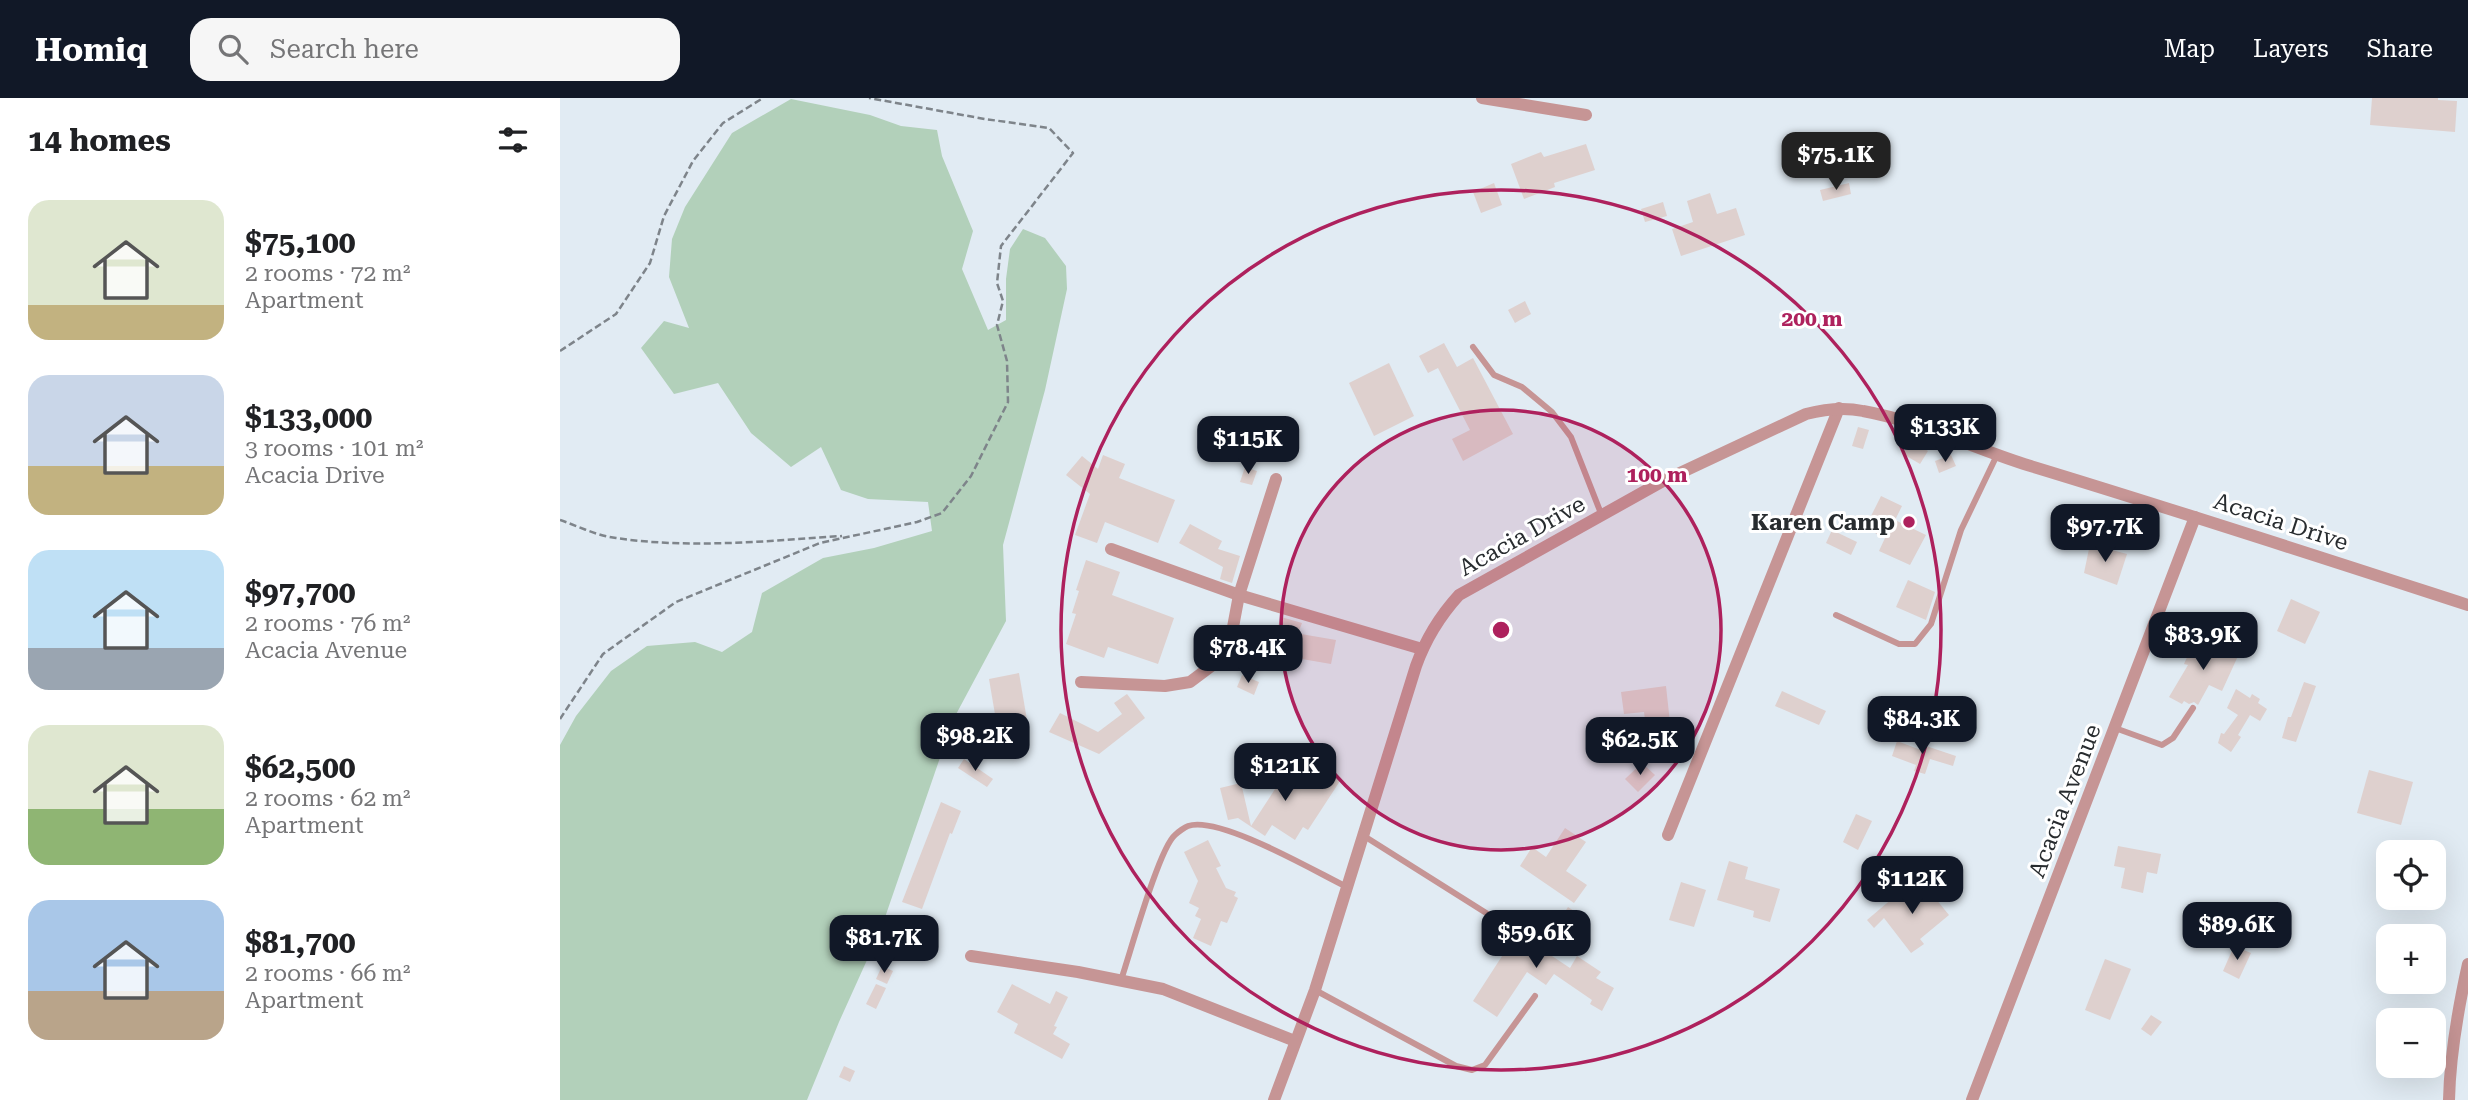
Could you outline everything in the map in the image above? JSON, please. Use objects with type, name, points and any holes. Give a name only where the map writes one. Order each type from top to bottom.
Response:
[{"type":"street","points":[[1482,98],[1586,115]]},
{"type":"street","points":[[1668,835],[1839,408]]},
{"type":"street","name":"Acacia Drive","points":[[1274,1100],[1348,888],[1422,649],[1439,617],[1459,595],[1663,481],[1806,414],[1839,408],[1863,411],[1925,428],[1997,455],[2468,605]]},
{"type":"street","points":[[1081,682],[1165,686],[1190,682],[1214,664],[1224,652],[1233,627],[1239,595],[1276,479]]},
{"type":"street","name":"Acacia Avenue","points":[[1972,1100],[2195,516]]},
{"type":"street","points":[[1111,549],[1239,595],[1422,649]]},
{"type":"street","points":[[971,956],[1163,989],[1295,1041]]},
{"type":"street","points":[[2449,1100],[2449,1075],[2457,1012],[2468,964]]},
{"type":"lane","points":[[1473,347],[1494,375],[1522,387],[1552,412],[1571,437],[1602,516]]},
{"type":"lane","points":[[1836,615],[1899,644],[1915,645],[1931,624],[1961,530],[1997,455]]},
{"type":"lane","points":[[2115,728],[2162,745],[2173,738],[2193,708]]},
{"type":"lane","points":[[1121,980],[1160,861],[1173,836],[1189,825],[1213,826],[1244,836],[1348,888]]},
{"type":"lane","points":[[1364,836],[1502,923]]},
{"type":"lane","points":[[1314,990],[1456,1066],[1472,1070],[1485,1065],[1535,996]]},
{"type":"path","points":[[560,351],[616,314],[650,263],[664,216],[693,161],[723,123],[763,98]]},
{"type":"path","points":[[560,719],[603,654],[676,602],[820,542],[916,522],[942,513],[971,476],[1008,402],[1007,361],[997,325],[1003,301],[997,283],[1001,246],[1073,153],[1049,128],[869,98]]},
{"type":"path","points":[[560,520],[614,538],[681,543],[852,535]]},
{"type":"green space","points":[[791,99],[870,115],[901,126],[937,130],[942,156],[973,231],[962,269],[988,330],[1006,320],[1006,279],[1010,249],[1023,229],[1045,238],[1066,266],[1067,289],[1045,390],[1003,545],[1006,621],[953,720],[881,929],[807,1100],[560,1100],[560,745],[576,716],[611,671],[647,646],[695,642],[722,652],[752,632],[762,593],[823,558],[874,548],[932,531],[928,502],[868,499],[841,490],[821,447],[791,467],[751,433],[718,383],[674,394],[641,348],[664,321],[689,328],[669,277],[672,239],[685,207],[732,133]]},
{"type":"building","points":[[2372,98],[2438,98],[2457,101],[2455,132],[2370,125]]},
{"type":"building","points":[[1586,144],[1595,170],[1554,183],[1555,187],[1524,199],[1511,164],[1541,152],[1544,157]]},
{"type":"building","points":[[1494,183],[1502,205],[1481,213],[1473,192]]},
{"type":"building","points":[[1849,183],[1851,194],[1823,201],[1820,190]]},
{"type":"building","points":[[1710,193],[1717,214],[1736,208],[1745,235],[1681,256],[1672,229],[1693,222],[1687,201]]},
{"type":"building","points":[[1663,202],[1667,216],[1645,222],[1641,209]]},
{"type":"building","points":[[1525,301],[1531,314],[1515,323],[1508,310]]},
{"type":"building","points":[[1444,343],[1457,367],[1473,358],[1513,434],[1463,461],[1452,439],[1470,430],[1438,368],[1428,373],[1419,356]]},
{"type":"building","points":[[1389,363],[1414,416],[1374,436],[1349,383]]},
{"type":"building","points":[[1858,427],[1869,430],[1863,449],[1852,446]]},
{"type":"building","points":[[1911,441],[1928,451],[1920,464],[1903,454]]},
{"type":"building","points":[[1103,455],[1125,464],[1119,478],[1175,500],[1158,543],[1105,522],[1097,543],[1075,535],[1090,494],[1066,475],[1082,456],[1098,469]]},
{"type":"building","points":[[1951,455],[1956,466],[1939,473],[1935,461]]},
{"type":"building","points":[[1245,467],[1257,471],[1252,485],[1240,482]]},
{"type":"building","points":[[1881,496],[1902,506],[1895,520],[1926,535],[1910,565],[1879,551],[1885,538],[1865,528]]},
{"type":"building","points":[[2103,505],[2139,518],[2134,532],[2098,520]]},
{"type":"building","points":[[1190,524],[1222,541],[1218,549],[1240,556],[1232,583],[1220,579],[1223,567],[1179,543]]},
{"type":"building","points":[[1832,530],[1857,542],[1851,555],[1826,543]]},
{"type":"building","points":[[2090,544],[2127,554],[2117,585],[2084,573]]},
{"type":"building","points":[[1086,560],[1120,572],[1112,595],[1174,618],[1158,664],[1108,647],[1104,658],[1066,644],[1076,614],[1072,613],[1079,591],[1076,590]]},
{"type":"building","points":[[1908,580],[1935,592],[1926,620],[1896,607]]},
{"type":"building","points":[[2291,599],[2320,612],[2305,644],[2277,631]]},
{"type":"building","points":[[1281,617],[1302,623],[1297,636],[1277,629]]},
{"type":"building","points":[[1301,634],[1336,640],[1331,664],[1296,658]]},
{"type":"building","points":[[2196,637],[2238,656],[2222,691],[2209,685],[2198,705],[2184,701],[2182,704],[2169,697],[2188,665],[2184,664]]},
{"type":"building","points":[[1019,673],[1028,726],[998,732],[989,679]]},
{"type":"building","points":[[1242,675],[1259,682],[1254,695],[1237,687]]},
{"type":"building","points":[[2304,682],[2316,686],[2296,742],[2282,738]]},
{"type":"building","points":[[1666,686],[1671,732],[1647,735],[1644,712],[1624,714],[1621,692]]},
{"type":"building","points":[[2236,689],[2250,698],[2252,694],[2260,699],[2258,703],[2267,709],[2260,721],[2250,715],[2231,752],[2218,743],[2221,733],[2224,734],[2238,715],[2227,708]]},
{"type":"building","points":[[1782,691],[1826,711],[1819,725],[1775,706]]},
{"type":"building","points":[[1127,694],[1145,718],[1099,754],[1049,732],[1060,713],[1098,732],[1122,714],[1114,703]]},
{"type":"building","points":[[1897,741],[1921,750],[1923,745],[1956,756],[1953,766],[1930,759],[1925,774],[1914,771],[1916,765],[1892,756]]},
{"type":"building","points":[[964,759],[993,779],[987,787],[958,768]]},
{"type":"building","points":[[1642,763],[1655,775],[1638,792],[1625,779]]},
{"type":"building","points":[[1290,766],[1311,780],[1319,767],[1340,781],[1308,830],[1303,827],[1295,840],[1272,825],[1265,836],[1238,818],[1228,820],[1220,788],[1241,783],[1251,826]]},
{"type":"building","points":[[2369,770],[2413,782],[2401,825],[2357,813]]},
{"type":"building","points":[[941,802],[961,811],[922,909],[902,902]]},
{"type":"building","points":[[1856,814],[1872,821],[1858,850],[1843,842]]},
{"type":"building","points":[[1565,828],[1586,842],[1566,871],[1587,885],[1574,903],[1520,866],[1532,847],[1546,857]]},
{"type":"building","points":[[1208,840],[1221,866],[1216,868],[1226,888],[1236,892],[1234,896],[1238,898],[1227,923],[1221,921],[1211,946],[1193,938],[1201,919],[1195,916],[1199,908],[1189,903],[1198,881],[1184,852]]},
{"type":"building","points":[[2118,846],[2161,854],[2157,874],[2147,872],[2143,893],[2121,888],[2125,868],[2114,866]]},
{"type":"building","points":[[1729,861],[1748,867],[1745,879],[1780,889],[1770,922],[1753,917],[1754,911],[1717,900]]},
{"type":"building","points":[[1681,882],[1706,890],[1694,927],[1669,920]]},
{"type":"building","points":[[1922,882],[1949,915],[1920,939],[1924,944],[1911,953],[1884,918],[1874,928],[1867,920],[1900,892],[1904,896]]},
{"type":"building","points":[[1568,907],[1580,915],[1574,925],[1561,918]]},
{"type":"building","points":[[1536,916],[1548,924],[1534,944],[1570,968],[1577,956],[1601,972],[1596,978],[1614,988],[1602,1011],[1590,1004],[1592,1000],[1554,974],[1546,985],[1527,972],[1497,1017],[1473,1001],[1504,953],[1495,947],[1507,927],[1516,933],[1522,924],[1528,928]]},
{"type":"building","points":[[2234,946],[2251,953],[2239,979],[2223,971]]},
{"type":"building","points":[[2105,959],[2131,969],[2110,1020],[2085,1010]]},
{"type":"building","points":[[882,966],[893,971],[887,984],[876,979]]},
{"type":"building","points":[[876,984],[886,988],[876,1009],[866,1004]]},
{"type":"building","points":[[1012,984],[1050,1004],[1056,991],[1068,997],[1053,1034],[1070,1044],[1062,1059],[1014,1033],[1018,1024],[997,1012]]},
{"type":"building","points":[[2151,1015],[2162,1022],[2151,1036],[2141,1029]]},
{"type":"building","points":[[844,1066],[855,1071],[850,1082],[839,1077]]},
{"type":"place","name":"Karen Camp","points":[[1909,522]]}]
